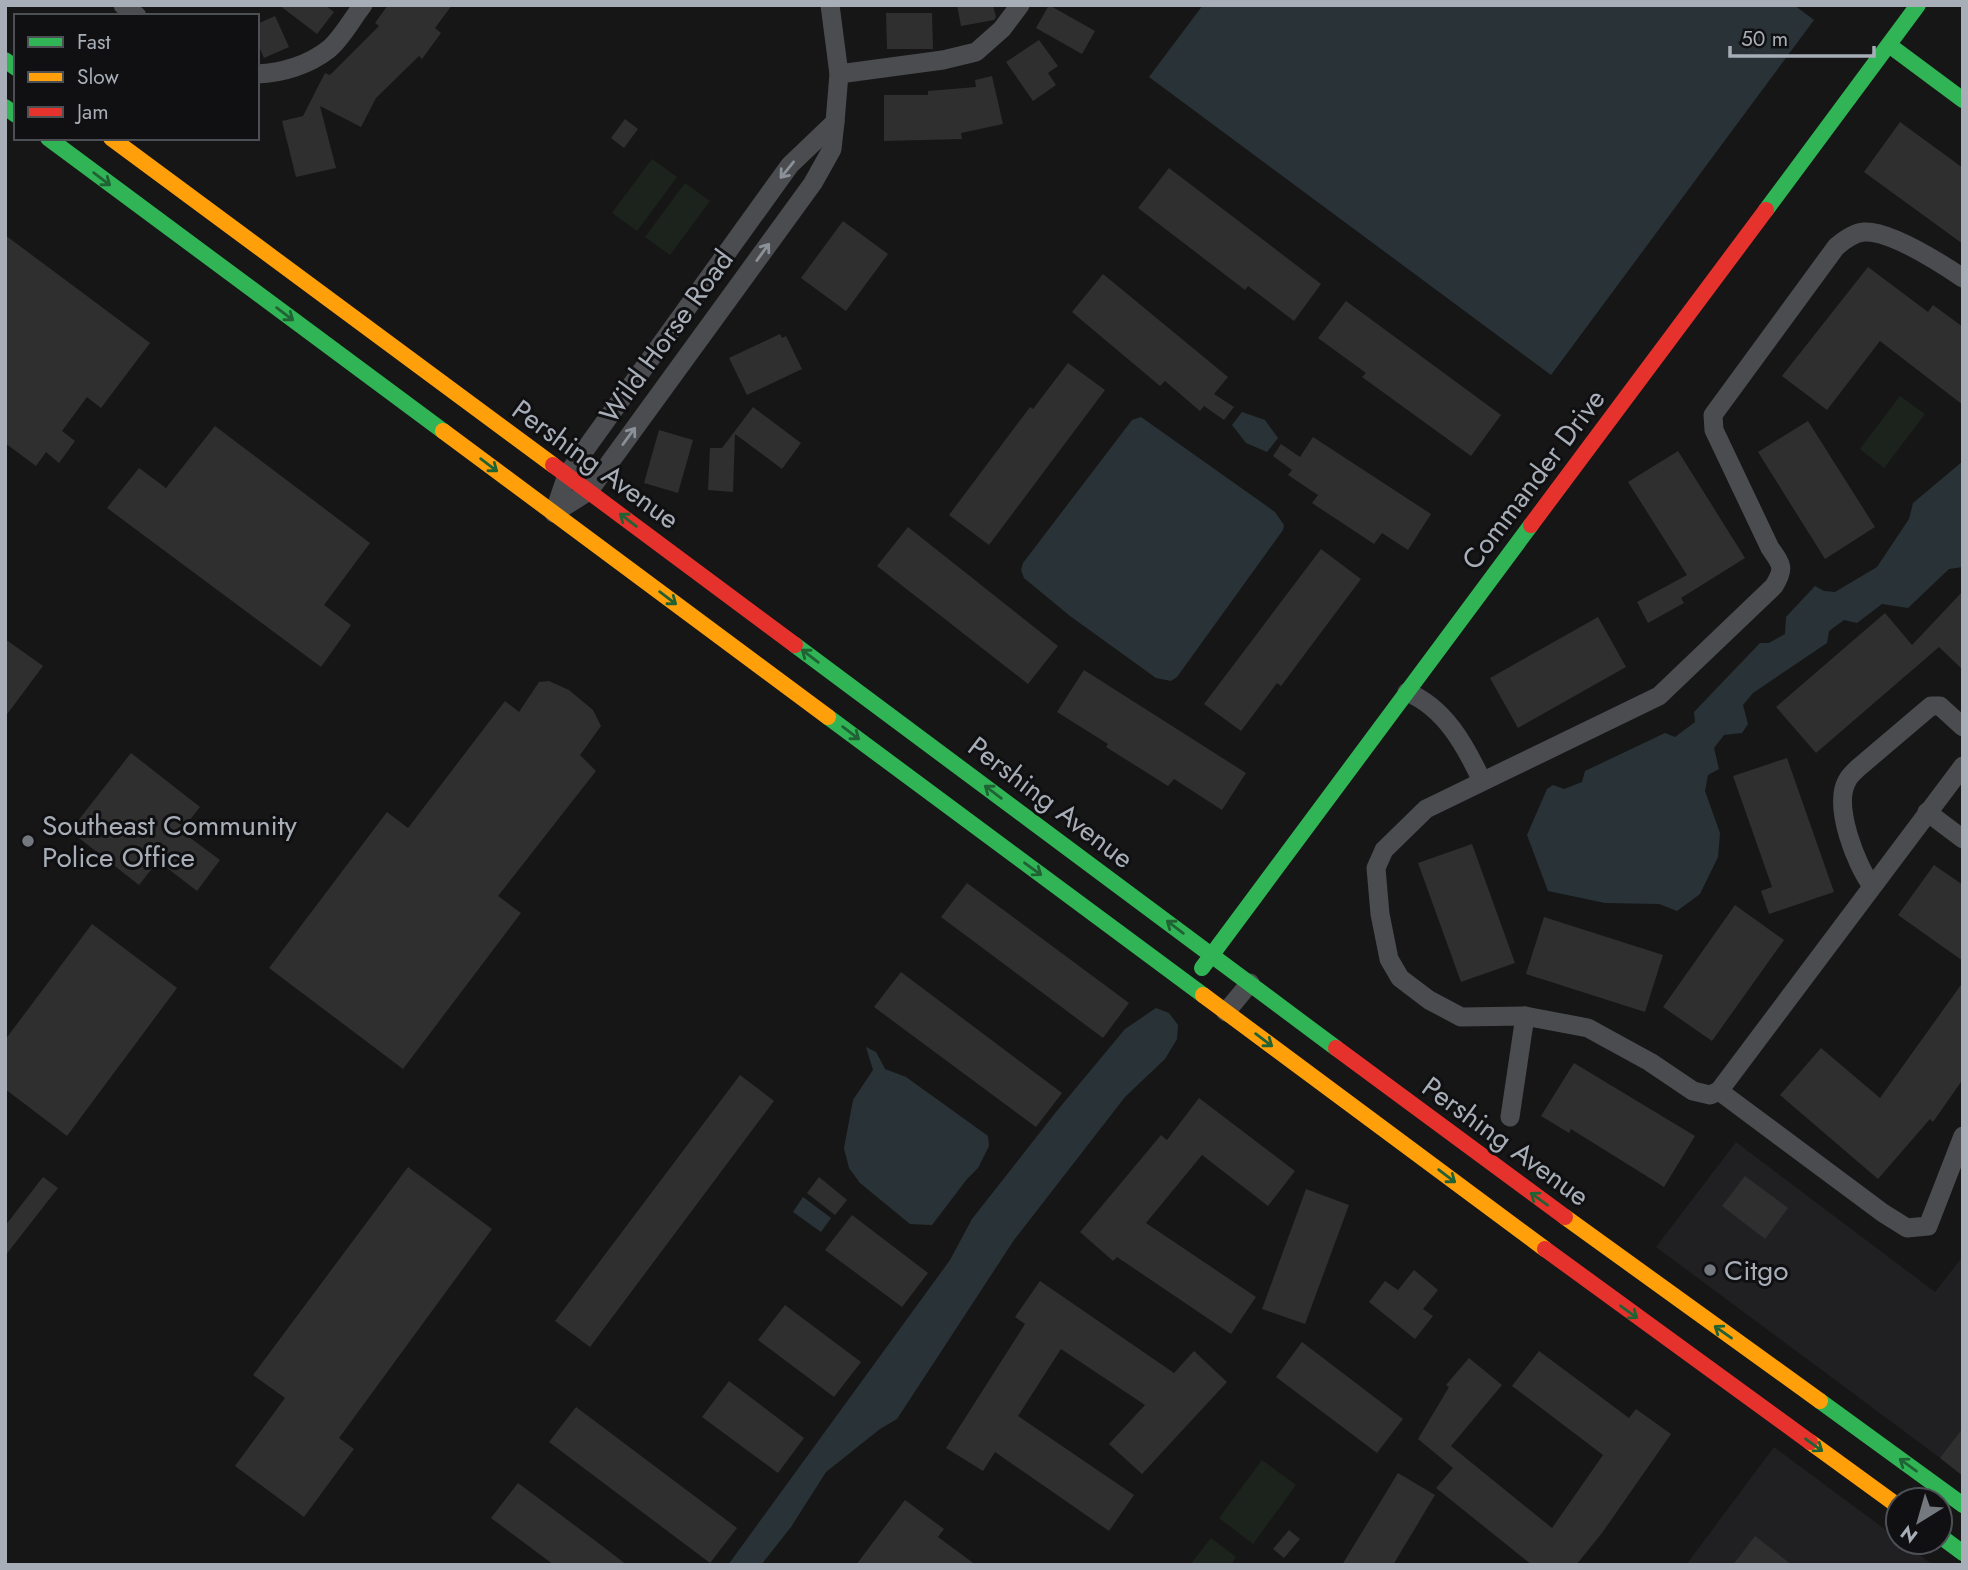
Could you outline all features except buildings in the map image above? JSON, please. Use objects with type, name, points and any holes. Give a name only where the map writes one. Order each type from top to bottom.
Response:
[{"type":"street","points":[[259,74],[277,73],[312,59],[330,48],[363,5]]},
{"type":"street","name":"Wild Horse Road","points":[[554,513],[589,491],[813,183],[832,149],[839,74],[830,5]]},
{"type":"street","points":[[839,74],[943,60],[976,52],[1002,29],[1020,5]]},
{"type":"street","name":"Commander Drive","points":[[1190,985],[1918,5]]},
{"type":"street","points":[[1889,45],[1963,100]]},
{"type":"street","name":"Wild Horse Road","points":[[554,513],[567,475],[790,165],[835,122]]},
{"type":"street","points":[[51,140],[1619,1304],[1884,1496]]},
{"type":"street","name":"Pershing Avenue","points":[[114,140],[1538,1198],[1963,1505]]},
{"type":"street","points":[[1963,278],[1931,256],[1885,236],[1866,232],[1846,238],[1836,247],[1713,415],[1714,430],[1770,548],[1781,564],[1781,575],[1774,586],[1659,696],[1426,809],[1384,850],[1376,868],[1380,914],[1389,959],[1400,978],[1430,1000],[1461,1017],[1525,1017],[1588,1028],[1650,1062],[1693,1091],[1710,1094],[1719,1091],[1963,766]]},
{"type":"street","points":[[1407,692],[1422,698],[1447,722],[1465,746],[1482,780]]},
{"type":"street","points":[[1872,886],[1858,863],[1842,808],[1847,780],[1857,768],[1931,706],[1940,706],[1963,727]]},
{"type":"street","points":[[1927,813],[1963,839]]},
{"type":"street","points":[[1226,1012],[1250,983]]},
{"type":"street","points":[[1510,1116],[1525,1017]]},
{"type":"street","points":[[1719,1091],[1907,1228],[1928,1226],[1963,1136]]},
{"type":"shaded area","points":[[1203,5],[1794,5],[1814,20],[1551,375],[1149,77]]},
{"type":"shaded area","points":[[652,159],[677,177],[637,231],[612,213]]},
{"type":"shaded area","points":[[685,183],[710,201],[670,255],[645,237]]},
{"type":"shaded area","points":[[1900,396],[1925,414],[1884,468],[1860,449]]},
{"type":"shaded area","points":[[1242,412],[1265,420],[1278,438],[1267,452],[1246,443],[1232,425]]},
{"type":"shaded area","points":[[1141,417],[1275,512],[1284,525],[1177,677],[1171,681],[1156,678],[1070,616],[1024,578],[1021,570],[1023,563],[1132,420]]},
{"type":"shaded area","points":[[1963,461],[1963,567],[1949,569],[1908,608],[1882,604],[1857,623],[1844,620],[1829,631],[1827,643],[1753,693],[1743,705],[1748,724],[1742,733],[1724,735],[1714,748],[1719,769],[1708,775],[1705,791],[1720,833],[1718,857],[1700,894],[1677,911],[1659,904],[1605,903],[1548,891],[1527,835],[1547,789],[1553,785],[1564,789],[1582,782],[1585,771],[1665,733],[1675,737],[1695,722],[1694,712],[1760,643],[1769,643],[1785,634],[1786,617],[1815,586],[1824,591],[1835,592],[1877,567],[1909,519],[1913,503]]},
{"type":"shaded area","points":[[1156,1008],[1169,1013],[1178,1025],[1177,1039],[1165,1059],[1125,1097],[1014,1240],[897,1419],[880,1429],[826,1472],[791,1527],[761,1565],[728,1565],[950,1260],[972,1219],[1125,1029]]},
{"type":"shaded area","points":[[866,1047],[876,1052],[885,1069],[906,1077],[988,1136],[989,1146],[978,1168],[932,1225],[910,1224],[860,1183],[849,1168],[844,1148],[853,1100],[873,1070]]},
{"type":"shaded area","points":[[1736,1142],[1935,1292],[1963,1256],[1963,1475],[1656,1247]]},
{"type":"shaded area","points":[[803,1197],[831,1218],[821,1232],[793,1212]]},
{"type":"shaded area","points":[[1774,1447],[1884,1529],[1884,1556],[1921,1556],[1933,1565],[1686,1565]]},
{"type":"shaded area","points":[[1262,1460],[1296,1485],[1253,1544],[1219,1518]]},
{"type":"shaded area","points":[[1211,1538],[1236,1557],[1231,1565],[1190,1565]]},
{"type":"traffic: fast","points":[[1766,210],[1918,5]]},
{"type":"traffic: fast","points":[[1889,45],[1963,100]]},
{"type":"traffic: fast","points":[[5,60],[14,67]]},
{"type":"traffic: fast","points":[[5,107],[14,114]]},
{"type":"traffic: fast","points":[[51,140],[443,431]]},
{"type":"traffic: fast","points":[[1202,968],[1531,525]]},
{"type":"traffic: fast","points":[[795,645],[1336,1048]]},
{"type":"traffic: fast","points":[[828,717],[1203,995]]},
{"type":"traffic: fast","points":[[1820,1401],[1963,1505]]},
{"type":"traffic: fast","points":[[1954,1546],[1963,1553]]},
{"type":"traffic: slow","points":[[114,140],[553,465]]},
{"type":"traffic: slow","points":[[443,431],[828,717]]},
{"type":"traffic: slow","points":[[1203,995],[1545,1249]]},
{"type":"traffic: slow","points":[[1565,1217],[1820,1401]]},
{"type":"traffic: slow","points":[[1810,1442],[1884,1496]]},
{"type":"traffic: jam","points":[[1531,525],[1766,210]]},
{"type":"traffic: jam","points":[[553,465],[795,645]]},
{"type":"traffic: jam","points":[[1336,1048],[1565,1217]]},
{"type":"traffic: jam","points":[[1545,1249],[1810,1442]]},
{"type":"place","name":"Southeast Community Police Office","points":[[28,841]]},
{"type":"place","name":"Citgo","points":[[1710,1270]]}]
